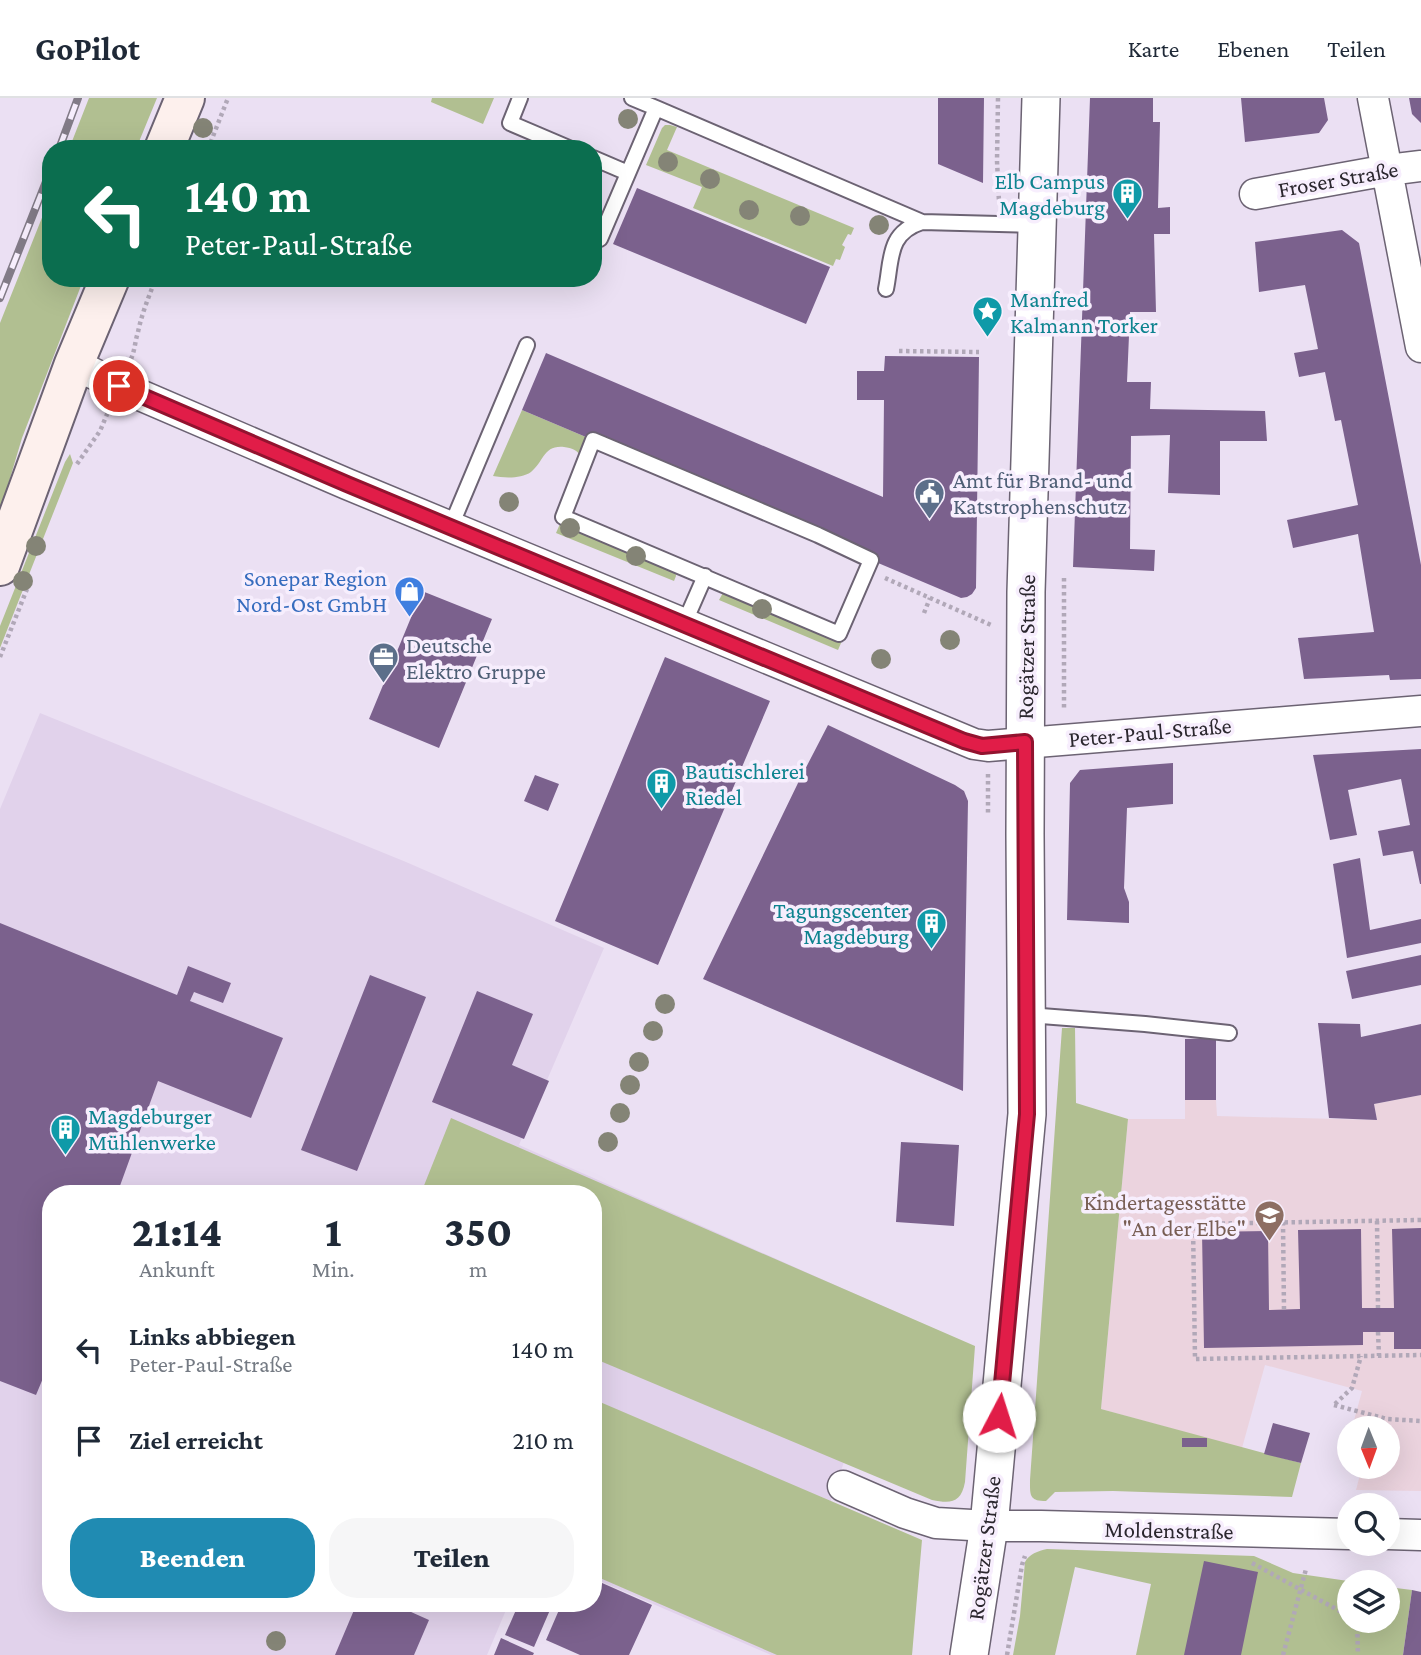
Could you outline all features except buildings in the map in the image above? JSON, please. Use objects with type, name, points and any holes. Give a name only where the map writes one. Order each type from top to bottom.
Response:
[{"type":"main road","points":[[168,140],[185,98]]},
{"type":"main road","points":[[0,566],[74,364],[106,287]]},
{"type":"street","name":"Rogätzer Straße","points":[[969,1655],[989,1527],[1027,1114],[1026,592],[1041,98]]},
{"type":"street","points":[[1373,98],[1421,347]]},
{"type":"street","name":"Froser Straße","points":[[1255,194],[1421,166]]},
{"type":"street","name":"Peter-Paul-Straße","points":[[74,364],[335,479],[964,741],[982,746],[1421,710]]},
{"type":"street","name":"Moldenstraße","points":[[843,1486],[905,1513],[936,1523],[989,1527],[1337,1534]]},
{"type":"street","points":[[1400,1534],[1421,1535]]},
{"type":"lane","points":[[520,98],[510,123],[550,140]]},
{"type":"lane","points":[[632,98],[922,222],[1038,225]]},
{"type":"lane","points":[[602,234],[656,108]]},
{"type":"lane","points":[[602,162],[628,173]]},
{"type":"lane","points":[[886,289],[895,244],[905,230],[922,222]]},
{"type":"lane","points":[[451,526],[527,345]]},
{"type":"lane","points":[[593,440],[871,560],[839,634],[705,576],[563,517],[593,440]]},
{"type":"lane","points":[[684,624],[705,576]]},
{"type":"lane","points":[[1026,1014],[1228,1033]]},
{"type":"path","points":[[212,140],[228,98]]},
{"type":"path","points":[[135,350],[143,311],[152,287]]},
{"type":"path","points":[[899,351],[979,352]]},
{"type":"path","points":[[878,575],[991,625]]},
{"type":"path","points":[[923,613],[930,598]]},
{"type":"path","points":[[1377,1220],[1378,1308]]},
{"type":"path","points":[[1421,1220],[1193,1224],[1195,1359],[1421,1355]]},
{"type":"path","points":[[1283,1222],[1284,1310]]},
{"type":"path","points":[[1378,1332],[1379,1356]]},
{"type":"path","points":[[1361,1356],[1352,1388],[1334,1405],[1387,1419],[1421,1421]]},
{"type":"path","points":[[1007,1655],[1027,1550]]},
{"type":"path","points":[[1283,1655],[1306,1569]]},
{"type":"path","points":[[1300,1590],[1337,1610]]},
{"type":"path","points":[[1357,1633],[1358,1655]]},
{"type":"shaded area","name":"Magdeburger Mühlenwerke","points":[[40,713],[406,862],[604,948],[519,1145],[939,1331],[845,1459],[830,1503],[918,1541],[912,1655],[771,1655],[602,1582],[602,1185],[42,1185],[42,1612],[505,1612],[487,1655],[0,1655],[0,809]]},
{"type":"shaded area","name":"Kindertagesstätte \"An der Elbe\"","points":[[1421,1095],[1421,1491],[1356,1490],[1359,1479],[1400,1479],[1400,1416],[1355,1416],[1362,1391],[1265,1365],[1242,1448],[1101,1409],[1128,1119],[1185,1119],[1185,1100],[1216,1100],[1217,1116],[1377,1120],[1374,1104]]},
{"type":"green space","points":[[89,98],[157,98],[140,140],[73,140]]},
{"type":"green space","points":[[432,98],[494,98],[483,124],[431,102]]},
{"type":"green space","points":[[665,125],[677,127],[667,150],[854,228],[842,245],[845,247],[840,260],[836,259],[833,266],[693,208],[702,187],[646,165]]},
{"type":"green space","points":[[42,218],[42,287],[81,287],[22,438],[0,512],[0,323]]},
{"type":"green space","points":[[522,410],[593,440],[582,457],[572,449],[557,447],[548,451],[527,474],[512,477],[493,476]]},
{"type":"green space","points":[[70,454],[73,463],[0,648],[0,626]]},
{"type":"green space","points":[[563,517],[675,569],[674,581],[556,533]]},
{"type":"green space","points":[[876,562],[838,650],[719,600],[724,591],[839,634]]},
{"type":"green space","points":[[1062,1028],[1075,1028],[1076,1103],[1128,1119],[1101,1409],[1301,1463],[1292,1497],[1113,1491],[1055,1492],[1046,1501],[1036,1500],[1032,1496],[1030,1480]]},
{"type":"green space","points":[[451,1118],[975,1346],[965,1482],[961,1494],[950,1502],[932,1500],[602,1362],[602,1185],[424,1185]]},
{"type":"green space","points":[[602,1403],[922,1540],[912,1655],[777,1655],[602,1579]]},
{"type":"green space","points":[[1047,1549],[1254,1556],[1293,1573],[1337,1579],[1337,1633],[1400,1633],[1400,1588],[1412,1590],[1403,1655],[1136,1655],[1151,1584],[1075,1567],[1055,1655],[1013,1655],[1025,1562],[1034,1553]]},
{"type":"railway","points":[[62,140],[78,98]]},
{"type":"railway","points":[[0,298],[42,192]]},
{"type":"place","name":"Elb Campus Magdeburg","points":[[1128,221]]},
{"type":"place","name":"Manfred Kalmann Torker","points":[[987,339]]},
{"type":"place","name":"Amt für Brand- und Katstrophenschutz","points":[[930,520]]},
{"type":"place","name":"Sonepar Region Nord-Ost GmbH","points":[[410,618]]},
{"type":"place","name":"Deutsche Elektro Gruppe","points":[[383,685]]},
{"type":"place","name":"Bautischlerei Riedel","points":[[662,811]]},
{"type":"place","name":"Tagungscenter Magdeburg","points":[[932,950]]},
{"type":"place","name":"Magdeburger Mühlenwerke","points":[[65,1156]]},
{"type":"place","name":"Kindertagesstätte \"An der Elbe\"","points":[[1269,1242]]},
{"type":"route","points":[[119,386],[964,741],[982,746],[1025,742],[1027,1114],[999,1416]]}]
